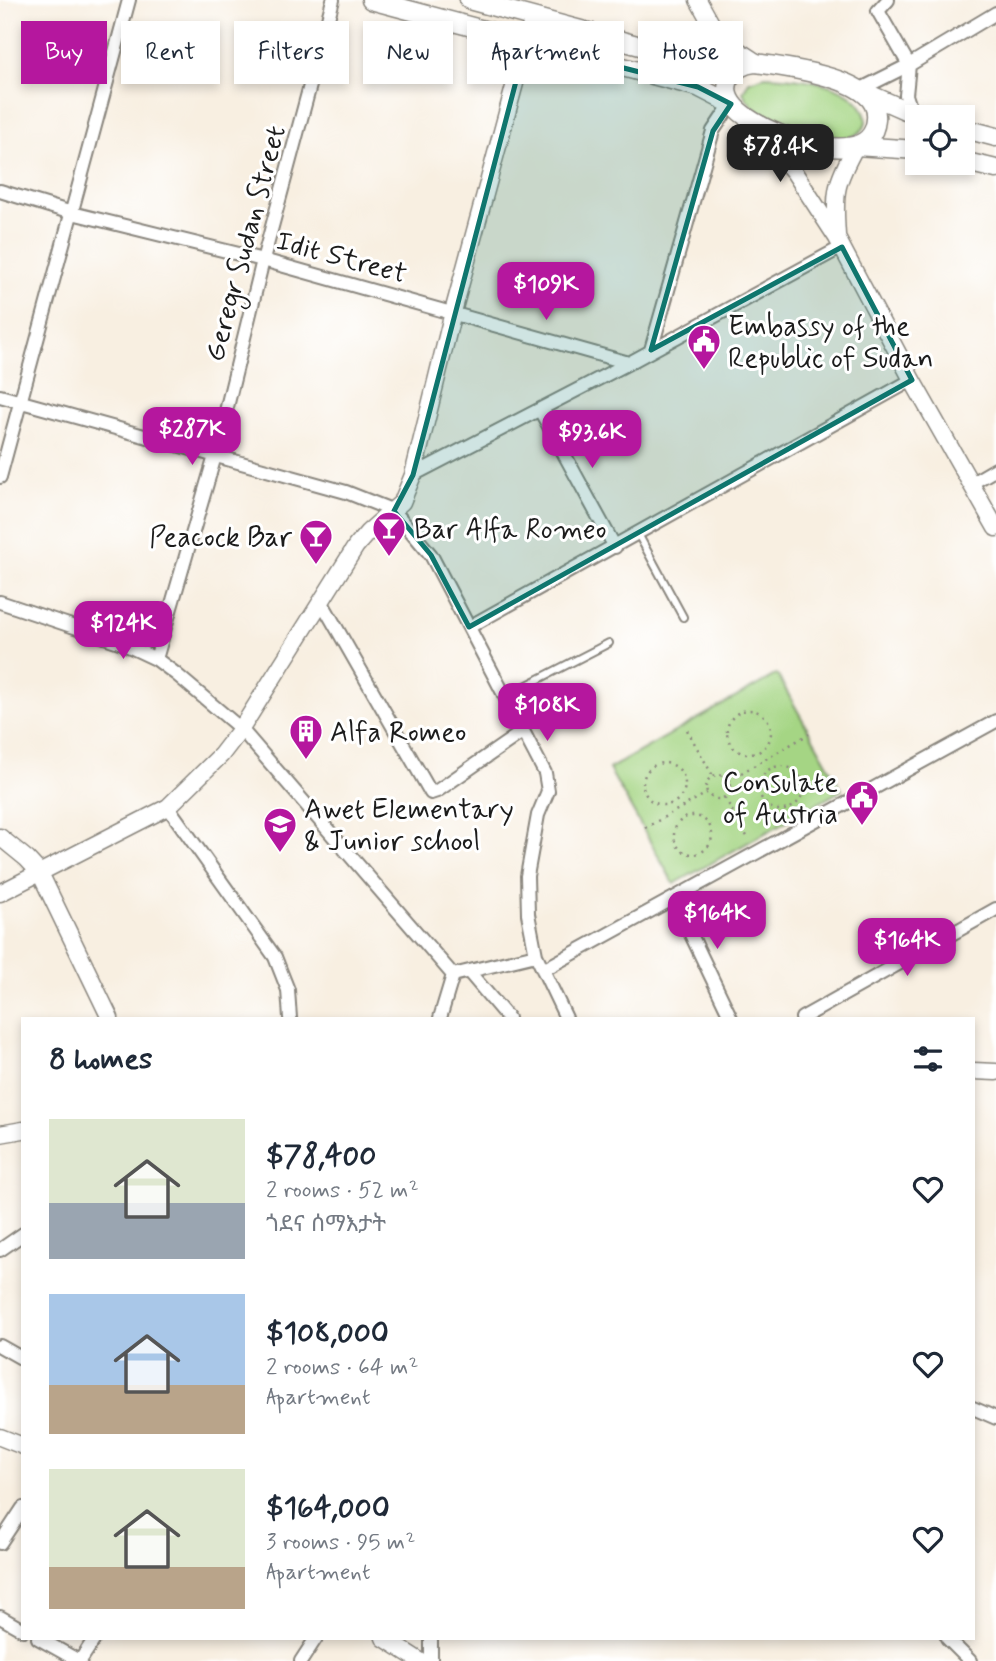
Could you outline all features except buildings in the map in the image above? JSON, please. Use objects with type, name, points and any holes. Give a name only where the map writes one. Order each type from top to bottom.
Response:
[{"type":"main road","points":[[371,0],[467,27]]},
{"type":"main road","points":[[469,0],[638,45]]},
{"type":"main road","points":[[743,65],[802,70],[859,90],[905,111]]},
{"type":"main road","points":[[624,68],[698,87],[734,102],[771,131],[794,140],[820,146],[905,149]]},
{"type":"main road","points":[[730,84],[734,102]]},
{"type":"main road","points":[[856,146],[868,138],[876,120],[874,105],[859,90]]},
{"type":"main road","points":[[975,131],[996,137]]},
{"type":"main road","points":[[975,164],[996,169]]},
{"type":"street","points":[[0,477],[130,0]]},
{"type":"street","name":"Geregr Sudan Street","points":[[156,659],[215,456],[263,260],[333,0]]},
{"type":"street","points":[[698,0],[710,21]]},
{"type":"street","points":[[888,0],[878,11],[909,65],[906,95],[910,105]]},
{"type":"street","points":[[859,90],[909,65],[996,13]]},
{"type":"street","points":[[532,21],[533,17]]},
{"type":"street","points":[[0,894],[168,807],[221,755],[241,729],[362,539],[394,511],[406,495],[515,84]]},
{"type":"street","points":[[651,350],[713,131],[734,102],[794,172],[839,242],[912,380],[996,528]]},
{"type":"street","points":[[839,242],[835,195],[838,180],[856,146]]},
{"type":"street","name":"Idit Street","points":[[0,191],[72,213],[263,260],[629,363]]},
{"type":"street","points":[[413,475],[629,363],[839,242]]},
{"type":"street","points":[[469,627],[912,380]]},
{"type":"street","points":[[0,396],[346,492],[394,511],[431,555],[545,773],[548,792],[538,815],[527,876],[528,914],[536,955],[566,1017]]},
{"type":"street","points":[[540,410],[615,547]]},
{"type":"street","points":[[972,483],[996,469]]},
{"type":"street","points":[[321,601],[431,793],[522,732]]},
{"type":"street","points":[[0,602],[122,643],[156,659],[176,674],[241,729],[453,975]]},
{"type":"street","points":[[543,970],[996,721]]},
{"type":"street","points":[[168,807],[275,957],[288,990],[290,1017]]},
{"type":"street","points":[[0,837],[40,873],[110,1017]]},
{"type":"street","points":[[674,899],[731,1017]]},
{"type":"street","points":[[804,1017],[996,909]]},
{"type":"street","points":[[453,975],[536,955]]},
{"type":"street","points":[[469,972],[507,1017]]},
{"type":"street","points":[[440,1017],[453,975]]},
{"type":"street","points":[[975,1071],[996,1072]]},
{"type":"street","points":[[0,1134],[21,1130]]},
{"type":"street","points":[[0,1250],[21,1235]]},
{"type":"street","points":[[0,1346],[21,1358]]},
{"type":"street","points":[[975,1409],[996,1418]]},
{"type":"street","points":[[0,1437],[21,1445]]},
{"type":"street","points":[[0,1543],[21,1511]]},
{"type":"street","points":[[0,1617],[21,1629]]},
{"type":"street","points":[[42,1640],[80,1661],[94,1640]]},
{"type":"street","points":[[301,1661],[315,1640]]},
{"type":"street","points":[[395,1640],[420,1661]]},
{"type":"street","points":[[431,1640],[431,1661]]},
{"type":"street","points":[[949,1640],[970,1661]]},
{"type":"lane","points":[[638,534],[683,617]]},
{"type":"lane","points":[[505,697],[610,643]]},
{"type":"path","points":[[747,710],[762,714],[771,727],[769,741],[759,752],[739,752],[730,742],[730,722],[740,712],[747,710]]},
{"type":"path","points":[[687,730],[713,776]]},
{"type":"path","points":[[729,780],[809,734]]},
{"type":"path","points":[[659,763],[673,765],[685,782],[682,795],[666,806],[653,803],[644,793],[642,785],[646,771],[659,763]]},
{"type":"path","points":[[779,766],[794,770],[803,783],[801,798],[784,810],[771,808],[762,798],[762,778],[779,766]]},
{"type":"path","points":[[722,775],[729,780],[730,792],[725,798],[717,800],[707,793],[706,785],[713,776],[722,775]]},
{"type":"path","points":[[645,828],[707,793]]},
{"type":"path","points":[[725,798],[749,840]]},
{"type":"path","points":[[685,817],[703,818],[713,833],[710,845],[701,853],[682,850],[675,839],[676,827],[685,817]]},
{"type":"highlighted area","points":[[526,43],[698,87],[731,104],[713,131],[651,350],[842,247],[912,380],[469,627],[431,555],[394,511],[413,475]]},
{"type":"green space","points":[[765,76],[820,83],[847,93],[864,112],[864,127],[849,138],[833,140],[815,138],[778,125],[750,104],[743,92],[749,81]]},
{"type":"green space","points":[[777,674],[842,790],[674,884],[609,769]]},
{"type":"place","name":"Embassy of the Republic of Sudan","points":[[704,371]]},
{"type":"place","name":"Bar Alfa Romeo","points":[[389,558]]},
{"type":"place","name":"Peacock Bar","points":[[316,566]]},
{"type":"place","name":"Alfa Romeo","points":[[306,761]]},
{"type":"place","name":"Consulate of Austria","points":[[862,827]]},
{"type":"place","name":"Awet Elementary & Junior school","points":[[280,854]]}]
